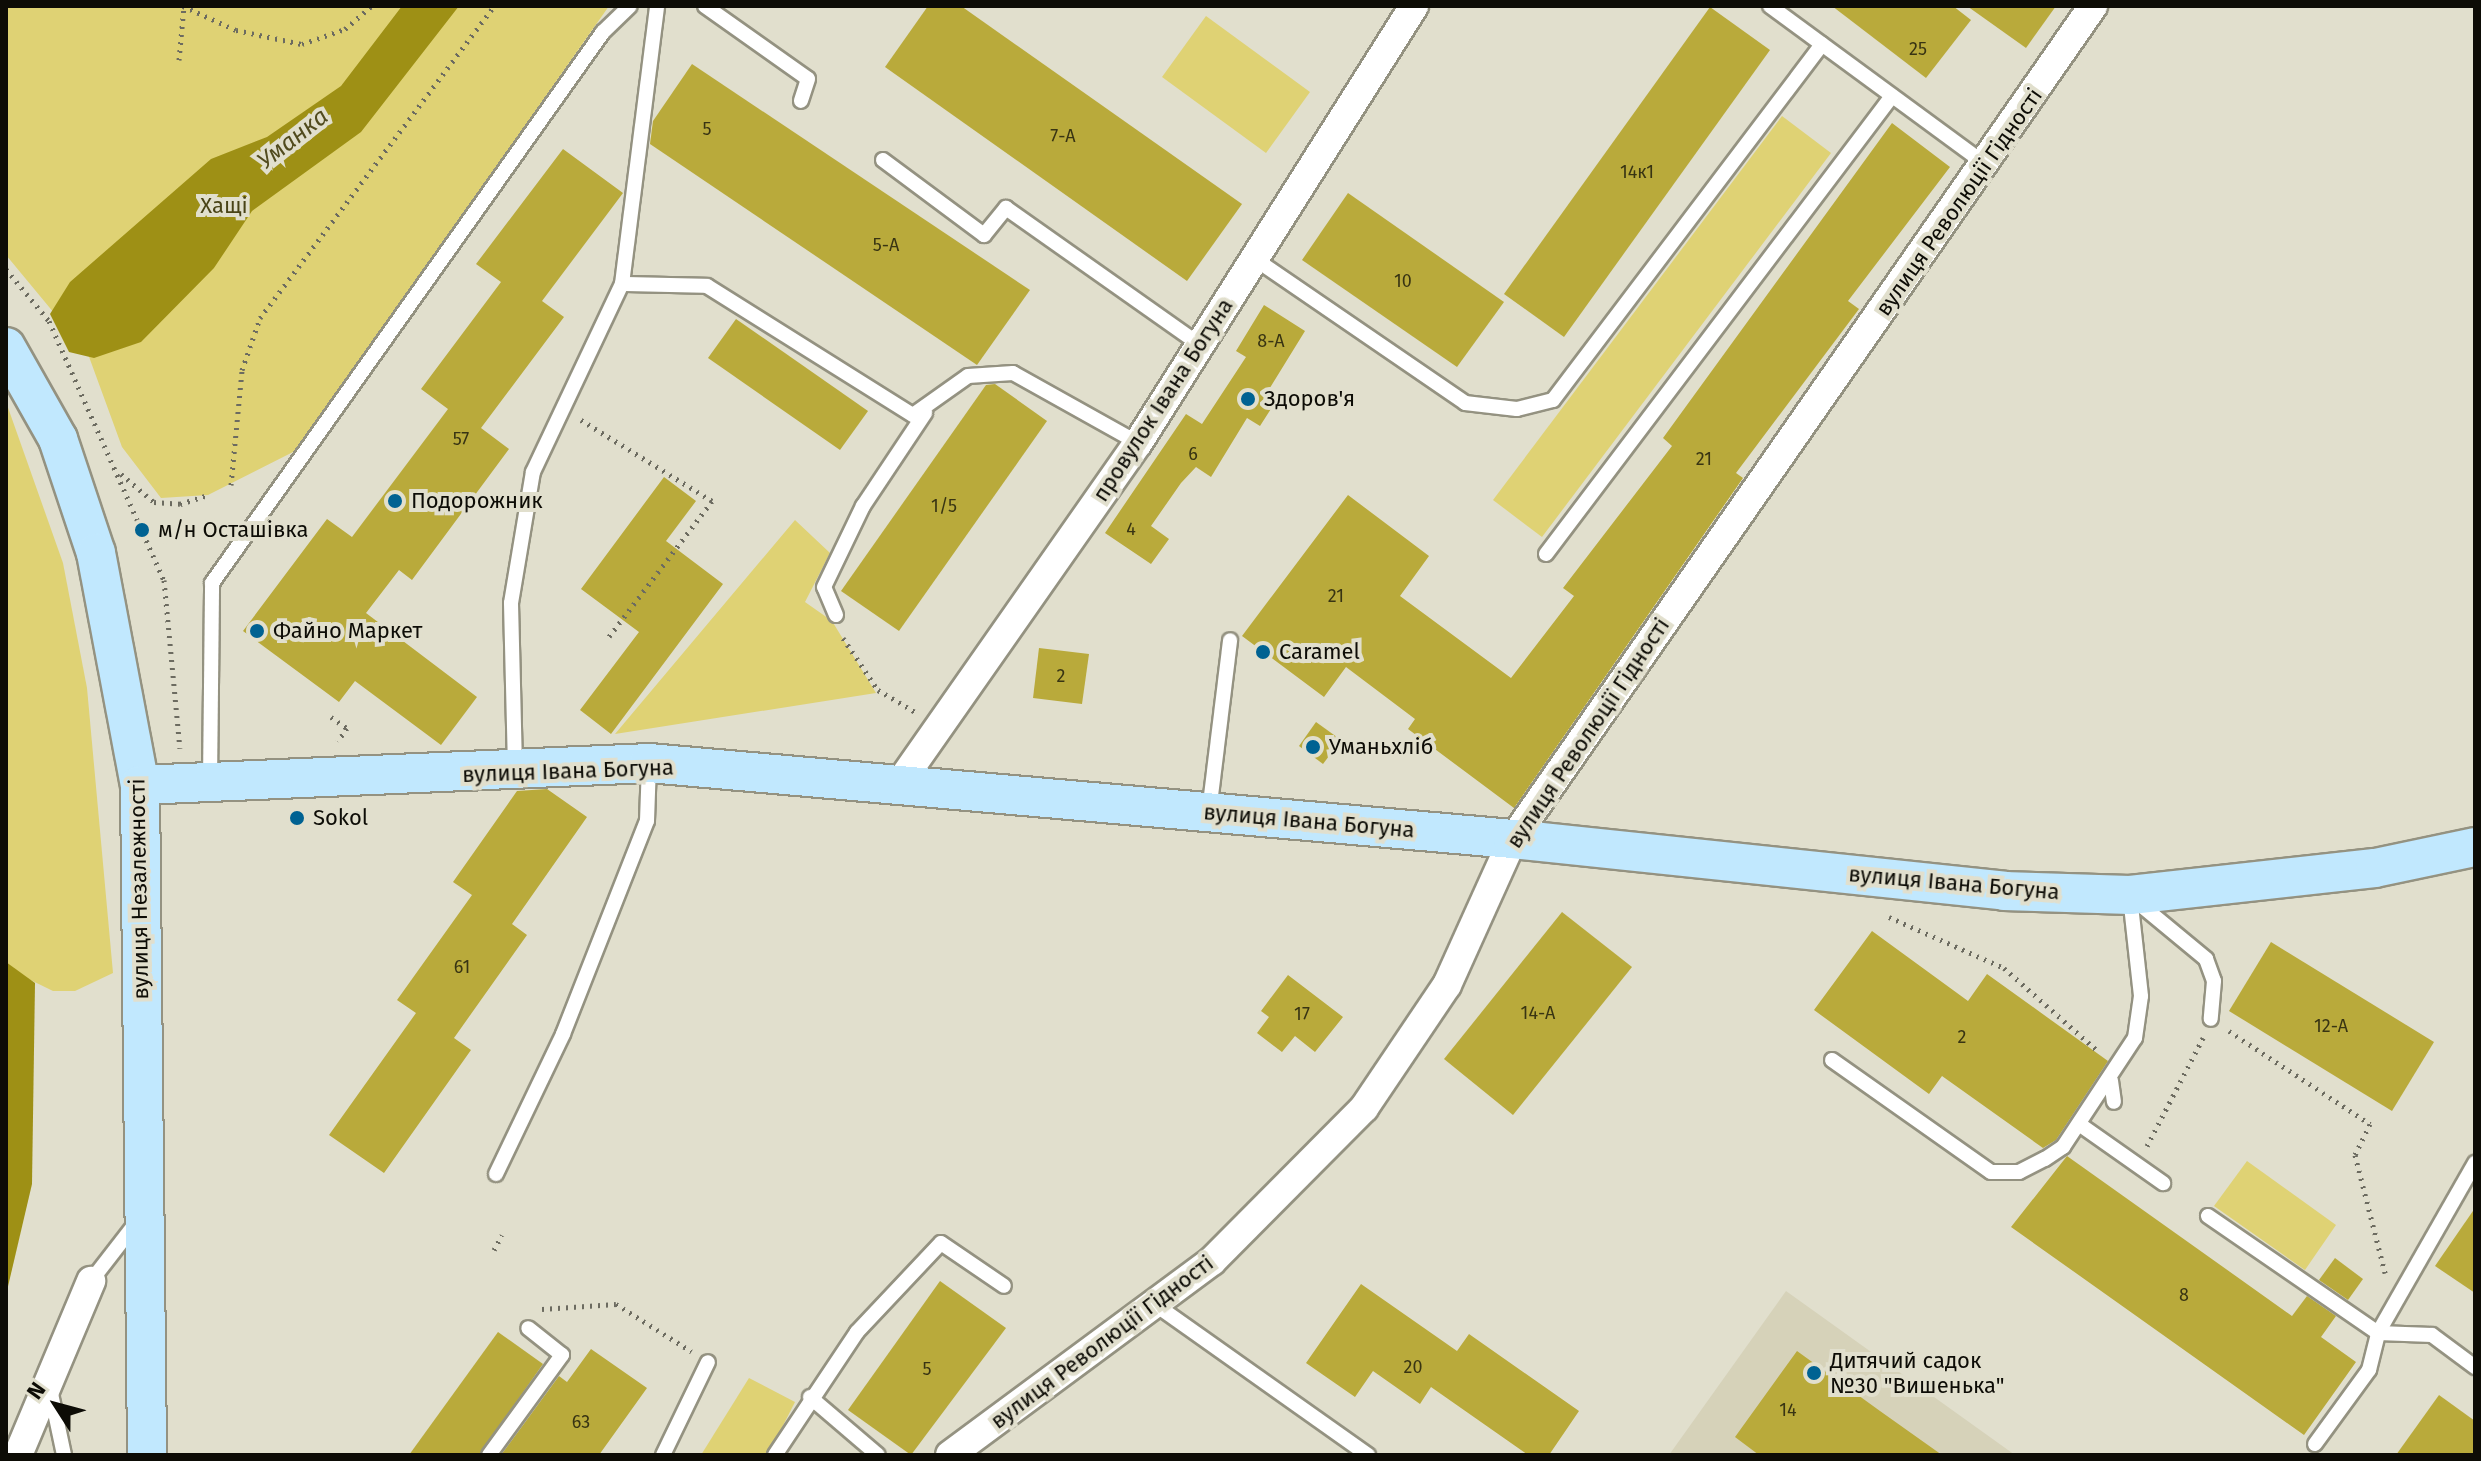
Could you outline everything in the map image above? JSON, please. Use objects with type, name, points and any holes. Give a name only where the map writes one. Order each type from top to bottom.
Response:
[{"type":"main road","name":"вулиця Незалежності","points":[[6,347],[58,439],[96,553],[140,785],[141,1216],[147,1455]]},
{"type":"main road","name":"вулиця Івана Богуна","points":[[140,785],[649,763],[907,772],[1209,812],[1513,839],[2004,891],[2130,895],[2375,868],[2475,847]]},
{"type":"street","name":"провулок Івана Богуна","points":[[907,772],[1138,443],[1414,6]]},
{"type":"street","name":"вулиця Революції Гідності","points":[[950,1455],[1156,1305],[1300,1179],[1364,1108],[1447,985],[1513,839],[2093,6]]},
{"type":"street","points":[[18,1455],[50,1389],[91,1281]]},
{"type":"lane","points":[[210,783],[212,583],[603,32],[630,6]]},
{"type":"lane","points":[[515,771],[511,603],[533,472],[622,284],[657,6]]},
{"type":"lane","points":[[705,6],[808,79],[801,101]]},
{"type":"lane","points":[[1770,6],[1985,164]]},
{"type":"lane","points":[[1255,259],[1465,403],[1517,409],[1553,400],[1822,44]]},
{"type":"lane","points":[[1546,554],[1892,96]]},
{"type":"lane","points":[[1844,134],[1867,129]]},
{"type":"lane","points":[[883,160],[984,235],[1006,208],[1200,345]]},
{"type":"lane","points":[[622,284],[707,286],[913,415],[925,413]]},
{"type":"lane","points":[[836,615],[824,587],[863,506],[925,413],[968,376],[1013,373],[1138,443]]},
{"type":"lane","points":[[1209,812],[1230,640]]},
{"type":"lane","points":[[496,1174],[563,1034],[647,821],[649,763]]},
{"type":"lane","points":[[2130,895],[2206,959],[2214,981],[2211,1019]]},
{"type":"lane","points":[[1832,1060],[1991,1172],[2019,1172],[2045,1159],[2079,1124],[2111,1081],[2135,1038],[2141,996],[2130,895]]},
{"type":"lane","points":[[2111,1081],[2114,1102]]},
{"type":"lane","points":[[2079,1124],[2163,1183]]},
{"type":"lane","points":[[2315,1444],[2369,1370],[2378,1333],[2475,1163]]},
{"type":"lane","points":[[91,1281],[141,1216]]},
{"type":"lane","points":[[2208,1216],[2378,1333],[2432,1335],[2475,1367]]},
{"type":"lane","points":[[775,1455],[810,1397],[857,1332],[941,1243],[1004,1286]]},
{"type":"lane","points":[[1156,1305],[1368,1455]]},
{"type":"lane","points":[[489,1455],[562,1355],[528,1328]]},
{"type":"lane","points":[[663,1455],[708,1362]]},
{"type":"lane","points":[[50,1389],[64,1455]]},
{"type":"lane","points":[[810,1397],[878,1455]]},
{"type":"path","points":[[179,60],[184,6],[236,30],[302,44],[345,29],[371,6]]},
{"type":"path","points":[[231,485],[242,370],[256,326],[494,6]]},
{"type":"path","points":[[563,409],[712,501],[608,638]]},
{"type":"path","points":[[117,469],[154,502],[180,504],[208,495]]},
{"type":"path","points":[[836,615],[846,646],[878,690],[917,714],[907,772]]},
{"type":"path","points":[[331,717],[347,728],[331,751]]},
{"type":"path","points":[[1885,916],[2004,968],[2119,1067]]},
{"type":"path","points":[[2135,1164],[2166,1120],[2211,1019],[2370,1124],[2355,1155],[2381,1270],[2392,1278]]},
{"type":"path","points":[[494,1250],[502,1235]]},
{"type":"path","points":[[537,1310],[616,1304],[708,1362]]},
{"type":"shaded area","name":"Дитячий садок №30 \"Вишенька\"","points":[[1786,1291],[2015,1455],[1669,1455]]},
{"type":"green space","name":"Хащі","points":[[6,6],[609,6],[297,450],[208,495],[161,498],[122,447],[88,354],[6,255]]},
{"type":"green space","points":[[1206,16],[1310,92],[1266,153],[1162,77]]},
{"type":"green space","points":[[1782,116],[1831,153],[1542,537],[1493,500]]},
{"type":"green space","points":[[6,402],[63,563],[87,688],[113,973],[75,991],[53,991],[6,968]]},
{"type":"green space","points":[[795,520],[830,553],[805,602],[832,621],[876,693],[615,734]]},
{"type":"green space","points":[[2247,1161],[2336,1225],[2305,1270],[2214,1206]]},
{"type":"green space","points":[[749,1378],[795,1402],[768,1455],[701,1455]]},
{"type":"water","name":"Уманка","points":[[402,6],[459,6],[361,132],[252,211],[214,268],[141,342],[94,358],[69,352],[50,314],[70,282],[211,159],[267,137],[341,86]]},
{"type":"water","points":[[6,962],[35,983],[32,1184],[6,1295]]},
{"type":"building","points":[[928,6],[961,6],[1242,204],[1187,281],[885,67]]},
{"type":"building","points":[[1832,6],[1953,6],[1971,20],[1926,78]]},
{"type":"building","points":[[1967,6],[2056,6],[2026,48]]},
{"type":"building","points":[[1710,7],[1770,50],[1564,337],[1504,294]]},
{"type":"building","points":[[692,64],[1030,290],[977,365],[650,144],[653,121]]},
{"type":"building","points":[[1892,123],[1950,167],[1848,301],[1859,309],[1736,473],[1743,478],[1514,808],[1408,729],[1415,719],[1346,667],[1324,697],[1242,636],[1348,495],[1429,556],[1400,596],[1511,678],[1574,596],[1563,588],[1672,446],[1663,438]]},
{"type":"building","points":[[563,149],[623,193],[542,301],[564,317],[481,428],[509,449],[412,580],[399,570],[366,613],[477,697],[441,745],[355,681],[339,702],[243,631],[327,519],[352,537],[448,409],[421,389],[501,282],[476,264]]},
{"type":"building","points":[[1348,193],[1504,302],[1457,367],[1302,260]]},
{"type":"building","points":[[1264,305],[1305,331],[1268,391],[1278,398],[1260,426],[1247,418],[1211,477],[1196,467],[1181,483],[1151,526],[1169,539],[1151,564],[1105,533],[1186,414],[1202,424],[1246,357],[1236,351]]},
{"type":"building","points":[[736,319],[868,411],[840,450],[708,358]]},
{"type":"building","points":[[995,384],[1047,421],[899,631],[841,591],[986,385]]},
{"type":"building","points":[[664,477],[696,501],[666,541],[723,584],[611,734],[580,710],[639,632],[581,589]]},
{"type":"building","points":[[1039,648],[1089,654],[1082,704],[1033,698]]},
{"type":"building","points":[[1316,722],[1341,740],[1323,764],[1299,746]]},
{"type":"building","points":[[547,789],[587,817],[512,924],[527,935],[454,1038],[471,1050],[384,1173],[329,1135],[416,1013],[397,1000],[472,895],[453,882],[517,791]]},
{"type":"building","points":[[1562,912],[1632,967],[1513,1115],[1444,1059]]},
{"type":"building","points":[[1872,931],[1968,1001],[1987,974],[2108,1061],[2056,1140],[2043,1148],[1942,1076],[1929,1094],[1814,1010]]},
{"type":"building","points":[[2271,942],[2434,1042],[2392,1111],[2229,1011]]},
{"type":"building","points":[[1288,975],[1343,1017],[1315,1052],[1295,1036],[1282,1052],[1257,1033],[1269,1017],[1261,1011]]},
{"type":"building","points":[[2067,1156],[2292,1316],[2307,1296],[2336,1316],[2321,1337],[2356,1362],[2304,1435],[2011,1227]]},
{"type":"building","points":[[2475,1208],[2475,1293],[2435,1266]]},
{"type":"building","points":[[2335,1258],[2363,1279],[2348,1300],[2319,1280]]},
{"type":"building","points":[[940,1281],[1006,1328],[911,1455],[848,1410]]},
{"type":"building","points":[[1361,1284],[1457,1351],[1469,1334],[1579,1411],[1549,1455],[1528,1455],[1431,1387],[1420,1404],[1373,1371],[1355,1397],[1306,1363]]},
{"type":"building","points":[[498,1332],[543,1364],[479,1455],[409,1455]]},
{"type":"building","points":[[591,1349],[647,1388],[599,1455],[501,1455],[559,1376],[567,1382]]},
{"type":"building","points":[[1797,1351],[1942,1455],[1759,1455],[1735,1437]]},
{"type":"building","points":[[2439,1395],[2475,1421],[2475,1455],[2396,1455]]},
{"type":"place","name":"Здоров'я","points":[[1248,399]]},
{"type":"place","name":"Подорожник","points":[[395,501]]},
{"type":"place","name":"м/н Осташівка","points":[[142,530]]},
{"type":"place","name":"Файно Маркет","points":[[257,631]]},
{"type":"place","name":"Caramel","points":[[1263,652]]},
{"type":"place","name":"Уманьхліб","points":[[1313,747]]},
{"type":"place","name":"Sokol","points":[[297,818]]},
{"type":"place","name":"Дитячий садок №30 \"Вишенька\"","points":[[1814,1373]]}]
